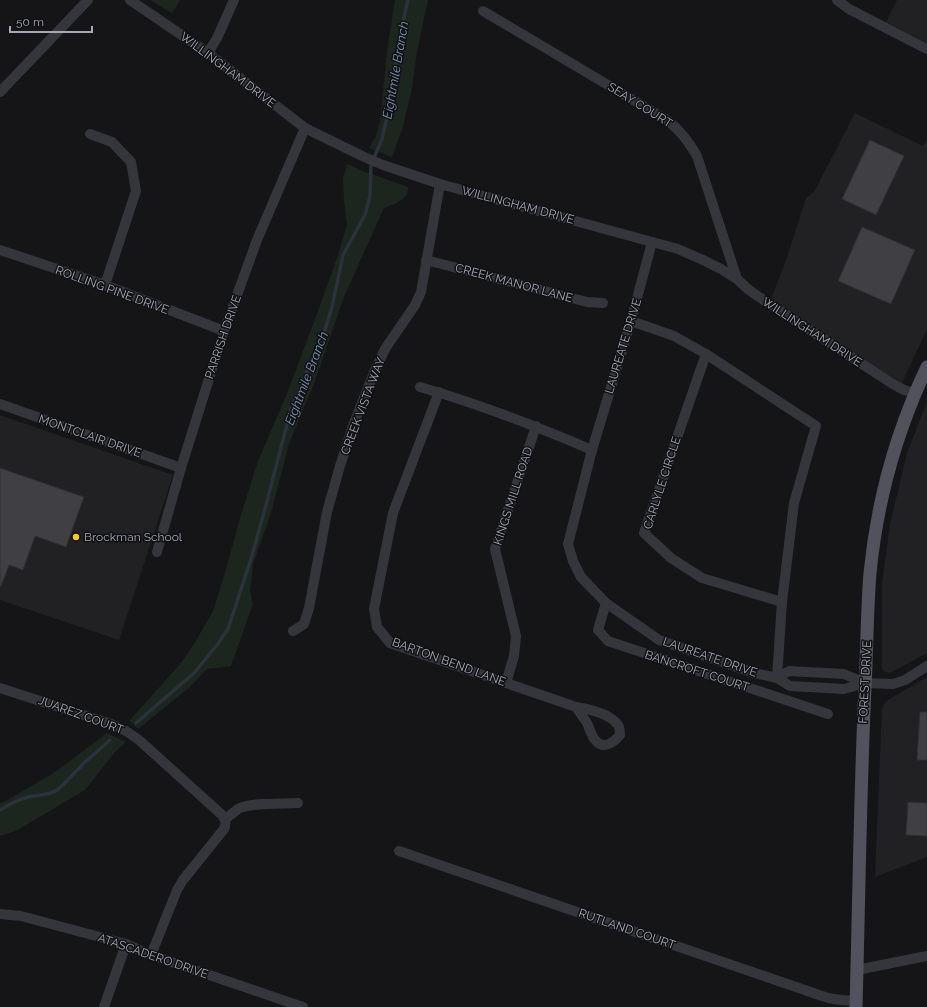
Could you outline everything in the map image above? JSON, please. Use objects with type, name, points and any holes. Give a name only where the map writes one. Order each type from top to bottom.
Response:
[{"type":"main road","name":"FOREST DRIVE","points":[[856,1004],[861,763],[870,574],[881,500],[898,439],[915,393],[927,367]]},
{"type":"street","points":[[0,92],[88,0]]},
{"type":"street","name":"WILLINGHAM DRIVE","points":[[130,0],[208,53],[306,128],[383,165],[440,184],[678,249],[697,257],[737,279],[749,290],[768,303],[893,384],[904,390],[915,393]]},
{"type":"street","points":[[208,53],[217,38],[234,0]]},
{"type":"street","points":[[837,0],[849,9],[927,49]]},
{"type":"street","name":"SEAY COURT","points":[[483,11],[667,120],[679,130],[689,142],[697,156],[737,279]]},
{"type":"street","name":"PARRISH DRIVE","points":[[157,552],[181,468],[224,331],[257,240],[306,128]]},
{"type":"street","points":[[90,134],[112,142],[131,162],[136,190],[105,285]]},
{"type":"street","name":"CREEK VISTA WAY","points":[[293,631],[304,624],[309,608],[327,512],[354,423],[385,349],[418,299],[440,184]]},
{"type":"street","name":"LAUREATE DRIVE","points":[[652,242],[631,322],[592,450],[568,544],[573,561],[581,577],[606,603],[659,640],[754,674],[777,678],[790,686],[844,689],[865,683]]},
{"type":"street","name":"ROLLING PINE DRIVE","points":[[0,250],[105,285],[224,331]]},
{"type":"street","name":"CREEK MANOR LANE","points":[[426,260],[587,302],[603,303]]},
{"type":"street","points":[[631,322],[674,336],[706,354],[816,426],[794,502],[782,602],[777,678]]},
{"type":"street","name":"CARLYLE CIRCLE","points":[[706,354],[644,533],[671,558],[702,578],[782,602]]},
{"type":"street","points":[[420,387],[439,392],[536,426],[592,450]]},
{"type":"street","name":"BARTON BEND LANE","points":[[439,392],[393,513],[374,609],[377,627],[390,643],[576,707]]},
{"type":"street","name":"MONTCLAIR DRIVE","points":[[0,404],[181,468]]},
{"type":"street","name":"KINGS MILL ROAD","points":[[506,683],[514,656],[516,636],[495,548],[536,426]]},
{"type":"street","name":"BANCROFT COURT","points":[[606,603],[598,630],[608,641],[828,714]]},
{"type":"street","points":[[777,678],[789,671],[844,674],[865,683],[893,684],[905,680],[927,666]]},
{"type":"street","name":"JUAREZ COURT","points":[[0,688],[111,724],[126,731],[139,740],[225,819]]},
{"type":"street","points":[[151,955],[177,890],[183,880],[224,829],[226,824],[225,819],[238,809],[246,806],[298,803]]},
{"type":"street","name":"RUTLAND COURT","points":[[399,850],[828,998],[856,1004]]},
{"type":"street","name":"ATASCADERO DRIVE","points":[[0,914],[21,916],[126,944],[151,955],[303,1007]]},
{"type":"street","points":[[104,1007],[126,944]]},
{"type":"street","points":[[857,970],[927,956]]},
{"type":"shaded area","points":[[150,0],[180,0],[172,13]]},
{"type":"shaded area","points":[[395,0],[428,0],[417,52],[412,88],[403,127],[392,157],[369,148],[376,136],[380,122],[387,51]]},
{"type":"shaded area","points":[[897,0],[927,0],[927,43],[886,22]]},
{"type":"shaded area","points":[[855,113],[923,146],[927,140],[927,329],[902,383],[770,302],[786,260],[806,198],[814,192]]},
{"type":"shaded area","points":[[347,164],[408,187],[407,195],[397,203],[384,208],[344,297],[315,381],[289,444],[271,513],[253,564],[250,591],[253,604],[231,666],[207,669],[190,687],[138,729],[129,721],[181,663],[213,611],[258,461],[286,396],[314,322],[347,225],[343,178]]},
{"type":"shaded area","points":[[927,401],[927,653],[890,673],[885,672],[882,669],[882,583],[890,524],[907,453]]},
{"type":"shaded area","name":"Brockman School","points":[[0,415],[173,475],[119,640],[0,600]]},
{"type":"shaded area","points":[[927,677],[927,857],[875,877],[882,709],[888,700]]},
{"type":"shaded area","points":[[107,733],[126,742],[115,752],[85,790],[16,831],[0,836],[0,803],[55,772]]},
{"type":"building","points":[[870,140],[904,156],[876,215],[842,199]]},
{"type":"building","points":[[862,227],[915,250],[891,304],[838,281]]},
{"type":"building","points":[[0,468],[84,497],[66,547],[35,536],[23,570],[9,565],[1,586],[0,586]]},
{"type":"building","points":[[920,712],[927,712],[927,760],[917,760]]},
{"type":"building","points":[[908,802],[927,803],[927,836],[906,835]]},
{"type":"waterway","name":"Eightmile Branch","points":[[136,723],[194,673],[228,629],[251,559],[291,409],[325,330],[332,307],[343,255],[365,215],[370,196],[371,165],[382,139],[389,108],[401,30],[408,0]]},
{"type":"waterway","name":"Eightmile Branch","points":[[0,810],[16,801],[56,791],[110,740]]},
{"type":"place","name":"Brockman School","points":[[76,537]]}]
